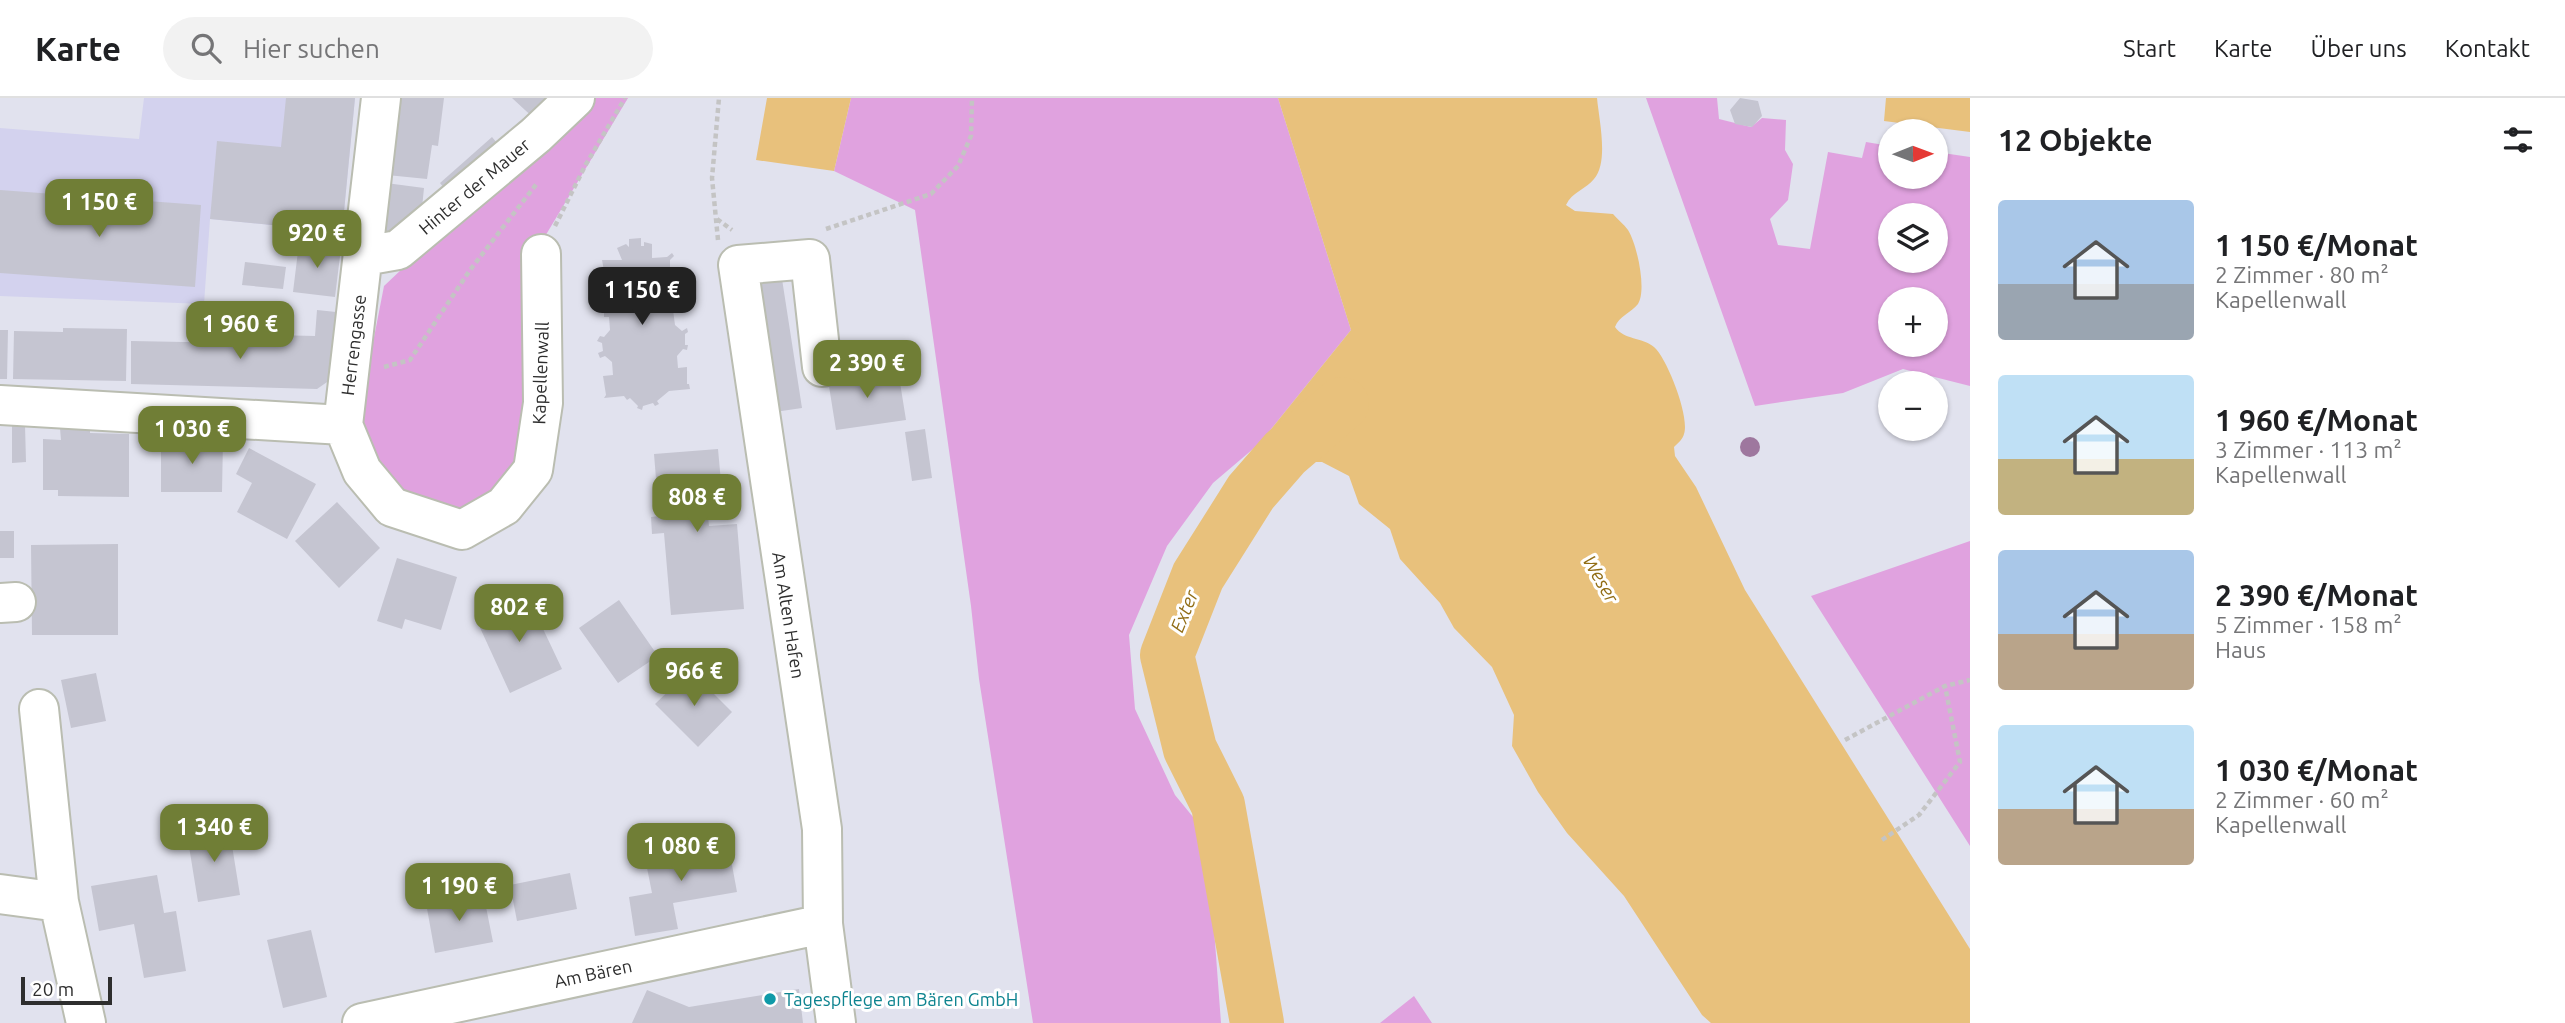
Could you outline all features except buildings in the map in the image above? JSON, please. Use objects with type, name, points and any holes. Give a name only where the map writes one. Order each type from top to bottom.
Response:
[{"type":"street","name":"Herrengasse","points":[[343,425],[381,98]]},
{"type":"street","name":"Hinter der Mauer","points":[[364,256],[398,250],[536,135],[575,98]]},
{"type":"street","name":"Kapellenwall","points":[[343,425],[362,471],[392,507],[462,530],[504,506],[533,470],[543,402],[541,254]]},
{"type":"street","name":"Am Alten Hafen","points":[[810,259],[738,265],[822,829],[823,924],[836,1023]]},
{"type":"street","points":[[810,259],[822,367]]},
{"type":"street","points":[[0,405],[343,425]]},
{"type":"street","points":[[39,709],[59,902],[86,1023]]},
{"type":"street","points":[[0,894],[59,902]]},
{"type":"street","name":"Am Bären","points":[[362,1023],[823,924]]},
{"type":"path","points":[[541,254],[585,166],[625,98]]},
{"type":"path","points":[[716,218],[712,178],[719,98]]},
{"type":"path","points":[[810,259],[811,230],[832,229],[930,194],[958,166],[971,136],[972,98]]},
{"type":"path","points":[[349,375],[410,360],[470,270],[538,181]]},
{"type":"path","points":[[1846,740],[1945,687],[1970,680]]},
{"type":"path","points":[[1882,841],[1919,815],[1960,762],[1945,687]]},
{"type":"shaded area","points":[[144,98],[355,98],[342,232],[210,219],[204,304],[0,296],[0,128],[139,139]]},
{"type":"shaded area","points":[[589,98],[628,98],[538,248],[527,469],[492,504],[444,517],[399,493],[363,443],[358,420],[384,286],[513,164]]},
{"type":"shaded area","points":[[851,98],[1278,98],[1351,330],[1260,443],[1213,483],[1167,546],[1129,635],[1135,709],[1175,795],[1207,834],[1221,1023],[1033,1023],[979,679],[915,210],[834,171]]},
{"type":"shaded area","points":[[1646,98],[1717,98],[1719,119],[1751,127],[1762,118],[1786,120],[1785,150],[1793,164],[1788,200],[1770,219],[1778,245],[1810,249],[1828,152],[1862,158],[1866,142],[1878,144],[1878,189],[1948,189],[1948,154],[1970,157],[1970,386],[1948,380],[1948,371],[1903,369],[1878,371],[1878,379],[1843,393],[1755,406]]},
{"type":"shaded area","points":[[1970,541],[1970,846],[1811,596]]},
{"type":"shaded area","points":[[1414,996],[1432,1023],[1380,1023]]},
{"type":"water","points":[[767,98],[851,98],[834,171],[756,160]]},
{"type":"water","name":"Weser","points":[[1278,98],[1597,98],[1602,140],[1599,172],[1566,205],[1575,211],[1613,214],[1631,237],[1640,267],[1641,297],[1638,304],[1619,320],[1615,327],[1623,334],[1654,347],[1665,363],[1684,415],[1684,434],[1674,447],[1675,456],[1696,487],[1745,590],[1970,949],[1970,1023],[1711,1023],[1702,1015],[1624,896],[1567,833],[1538,792],[1512,746],[1514,715],[1492,667],[1454,628],[1440,603],[1400,559],[1390,529],[1359,504],[1349,476],[1322,462],[1305,462],[1260,443],[1351,330]]},
{"type":"water","points":[[1886,98],[1970,98],[1970,132],[1948,129],[1948,119],[1884,119]]},
{"type":"waterway","name":"Exter","points":[[1257,1023],[1218,805],[1190,749],[1167,655],[1198,576],[1251,492],[1285,453],[1342,404]]},
{"type":"place","name":"Tagespflege am Bären GmbH","points":[[770,999]]}]
